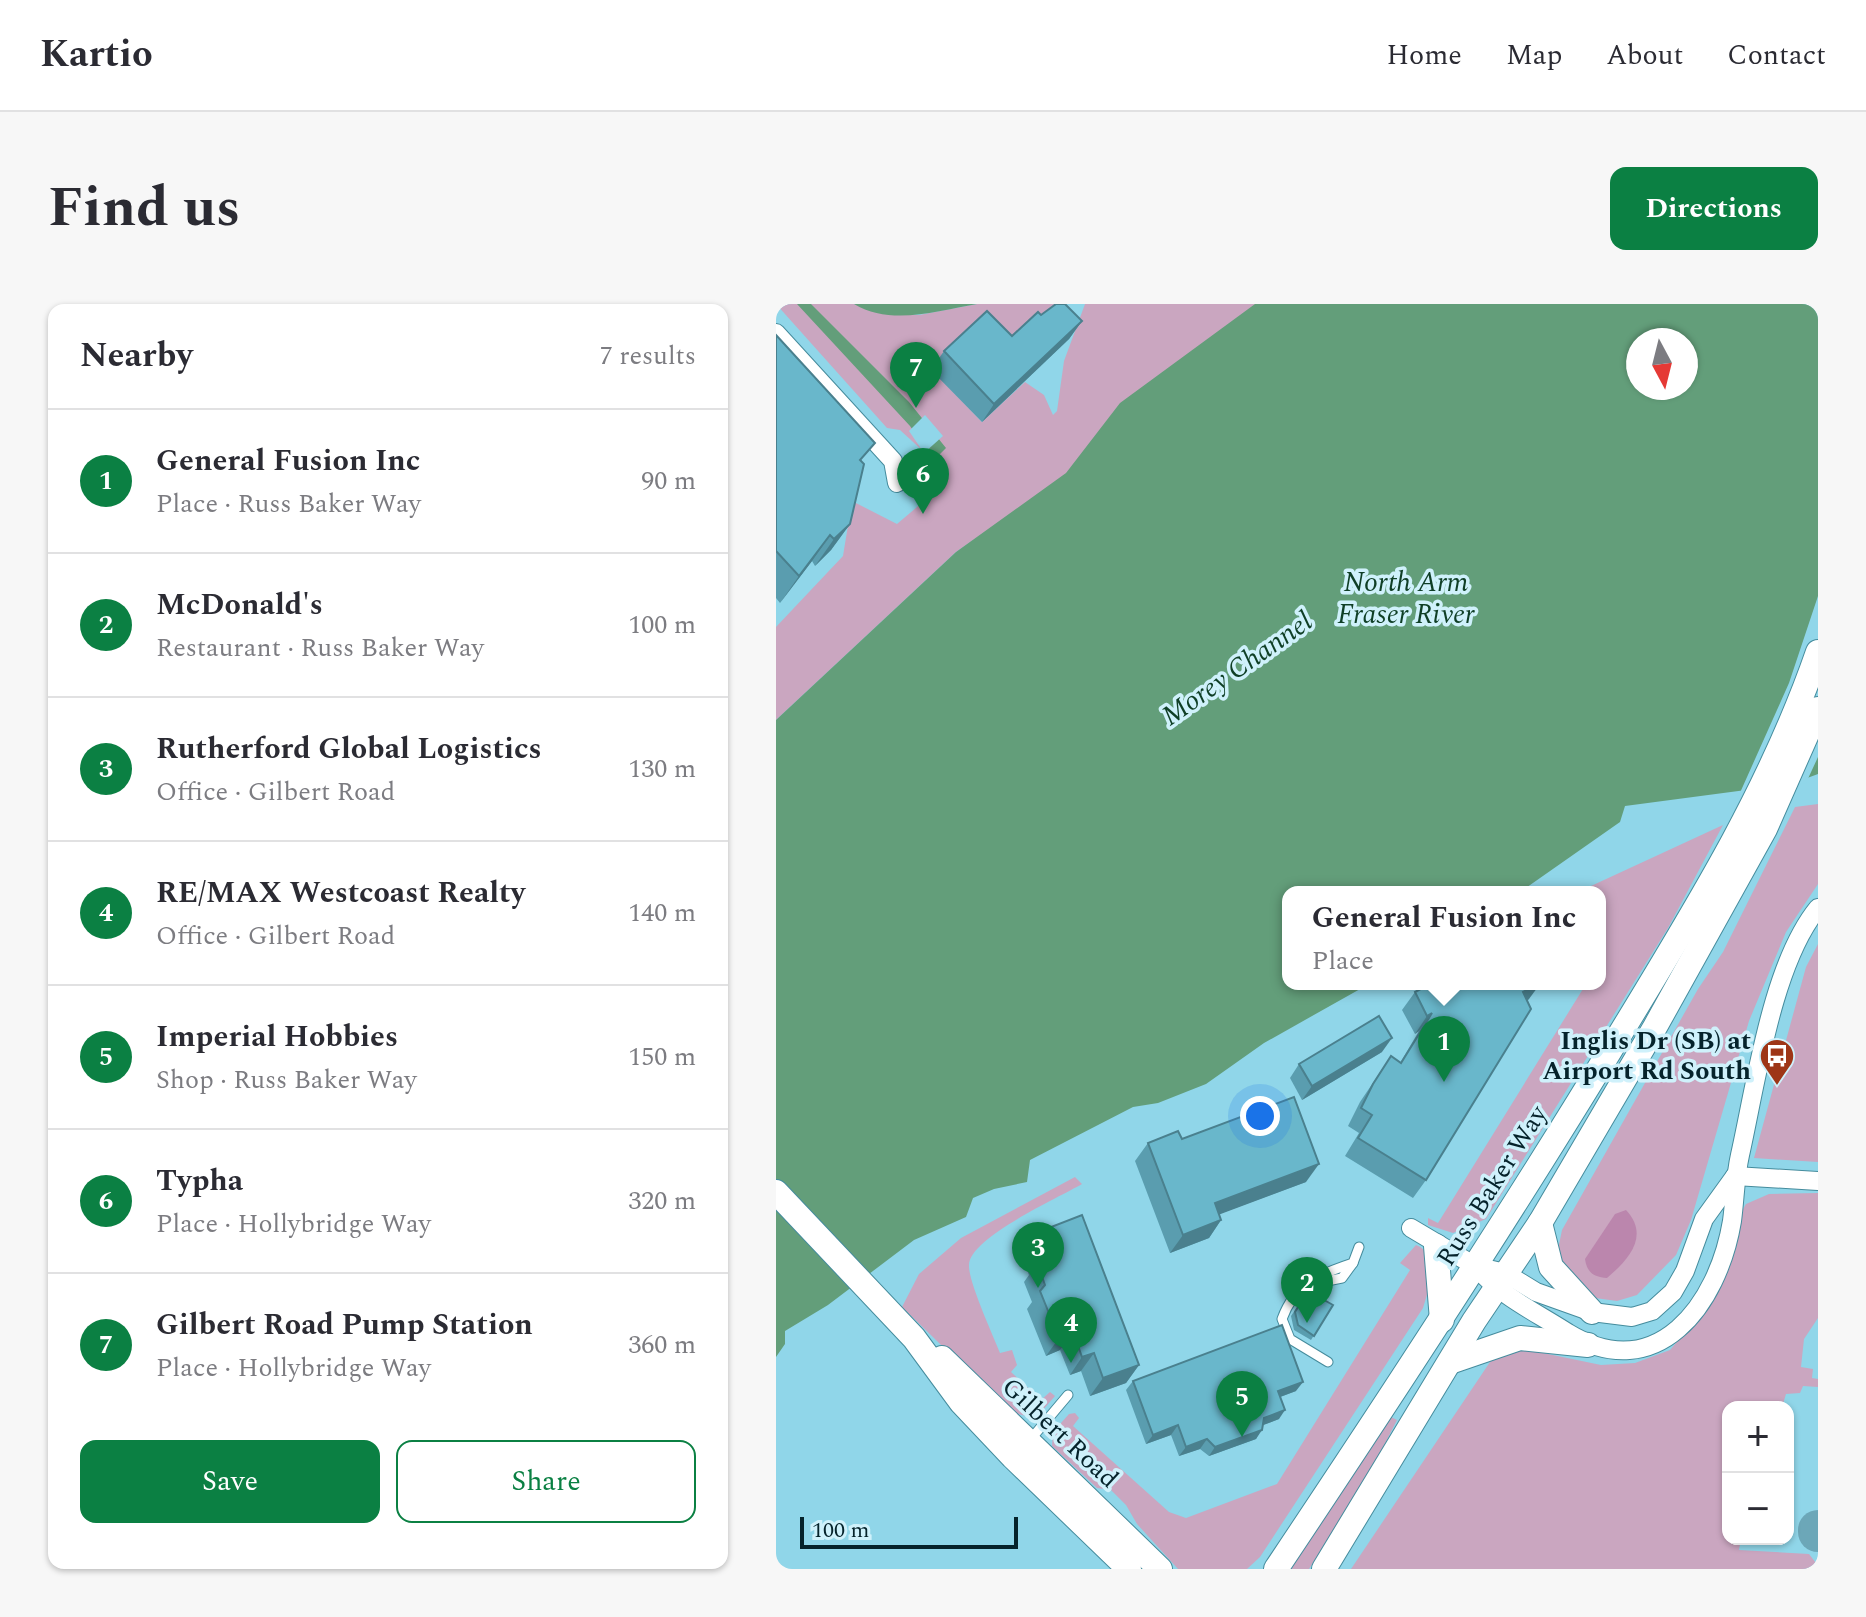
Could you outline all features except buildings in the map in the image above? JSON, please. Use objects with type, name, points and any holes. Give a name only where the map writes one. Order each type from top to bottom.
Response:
[{"type":"main road","points":[[1754,828],[1818,652]]},
{"type":"main road","points":[[1324,1569],[1500,1281],[1540,1223],[1687,972],[1754,828],[1818,709]]},
{"type":"main road","name":"Russ Baker Way","points":[[1276,1569],[1442,1320],[1693,916],[1754,828]]},
{"type":"main road","points":[[776,1192],[911,1336]]},
{"type":"main road","points":[[1540,1223],[1551,1267],[1592,1312]]},
{"type":"main road","points":[[1436,1246],[1442,1320]]},
{"type":"main road","name":"Gilbert Road","points":[[911,1336],[947,1361],[1160,1569]]},
{"type":"main road","name":"Gilbert Road","points":[[911,1336],[971,1413],[1038,1484],[1123,1565]]},
{"type":"main road","points":[[1453,1361],[1520,1338],[1588,1345]]},
{"type":"street","points":[[776,333],[893,461],[897,483]]},
{"type":"street","points":[[1411,1228],[1436,1246],[1500,1281],[1588,1345],[1637,1350],[1661,1343],[1682,1328],[1701,1303],[1716,1271],[1731,1223],[1735,1176],[1781,985],[1800,936],[1818,908]]},
{"type":"street","points":[[1500,1281],[1592,1312],[1632,1317],[1662,1304],[1685,1271],[1704,1219],[1735,1176]]},
{"type":"street","points":[[1735,1176],[1818,1181]]},
{"type":"lane","points":[[1328,1362],[1287,1336],[1282,1319],[1301,1286],[1342,1278],[1353,1263],[1359,1247]]},
{"type":"lane","points":[[1030,1440],[1068,1395]]},
{"type":"shaded area","points":[[776,304],[854,304],[885,314],[919,315],[977,304],[1060,304],[999,354],[931,369],[982,422],[1025,382],[1044,395],[1053,415],[1057,411],[1064,361],[1085,304],[1313,304],[956,552],[776,720],[776,627],[843,556],[852,501],[897,524],[930,496],[931,488],[924,452],[900,430],[887,428]]},
{"type":"shaded area","points":[[1818,804],[1818,884],[1786,932],[1749,1021],[1691,1220],[1676,1255],[1637,1295],[1617,1301],[1595,1298],[1570,1280],[1557,1254],[1562,1230],[1698,989],[1723,952],[1795,807]]},
{"type":"shaded area","points":[[1723,825],[1668,928],[1486,1219],[1453,1233],[1428,1225],[1428,1218],[1438,1223],[1582,990],[1606,990],[1606,886],[1591,886]]},
{"type":"shaded area","points":[[1818,944],[1818,1162],[1754,1158],[1806,967]]},
{"type":"shaded area","points":[[1075,1177],[1082,1184],[998,1231],[973,1254],[969,1265],[977,1295],[1000,1353],[1012,1350],[1017,1365],[1011,1372],[1041,1400],[1050,1392],[1055,1396],[1035,1415],[1024,1415],[1007,1409],[902,1307],[919,1274],[961,1238]]},
{"type":"shaded area","points":[[1818,1193],[1818,1318],[1804,1339],[1801,1367],[1813,1369],[1812,1378],[1818,1379],[1818,1387],[1803,1386],[1800,1393],[1786,1394],[1784,1401],[1722,1401],[1722,1545],[1740,1545],[1739,1550],[1809,1554],[1816,1563],[1816,1569],[1351,1569],[1490,1362],[1504,1352],[1524,1349],[1601,1365],[1635,1363],[1670,1350],[1709,1304],[1736,1221],[1746,1204],[1769,1194]]},
{"type":"shaded area","points":[[1626,1210],[1636,1229],[1634,1247],[1607,1278],[1595,1275],[1587,1268],[1585,1259],[1615,1214]]},
{"type":"shaded area","points":[[1416,1245],[1428,1256],[1431,1273],[1423,1308],[1260,1557],[1247,1569],[1178,1569],[1111,1490],[1097,1488],[1052,1446],[1053,1432],[1069,1414],[1075,1413],[1079,1418],[1073,1426],[1169,1512],[1186,1518],[1277,1484],[1410,1270],[1400,1263]]},
{"type":"shaded area","points":[[1391,1417],[1397,1420],[1370,1473],[1309,1569],[1290,1569]]},
{"type":"water","points":[[797,304],[811,304],[909,402],[946,448],[934,460],[910,426]]},
{"type":"water","points":[[854,304],[977,304],[899,316],[868,311]]},
{"type":"water","name":"North Arm Fraser River","points":[[1255,304],[1818,304],[1818,774],[1791,784],[1625,806],[1620,822],[1529,886],[1282,886],[1282,990],[1358,990],[1264,1043],[1206,1084],[1158,1103],[1133,1107],[1030,1160],[1027,1182],[994,1189],[973,1198],[966,1217],[914,1240],[828,1305],[785,1331],[785,1344],[776,1357],[776,720],[956,552],[1066,473],[1120,403]]},
{"type":"pier","points":[[925,415],[943,436],[924,453],[909,431]]},
{"type":"pier","points":[[1818,596],[1818,757],[1806,783],[1739,795],[1789,683]]},
{"type":"place","name":"Gilbert Road Pump Station","points":[[916,408]]},
{"type":"place","name":"Typha","points":[[923,514]]},
{"type":"place","name":"General Fusion Inc","points":[[1444,1082]]},
{"type":"place","name":"Inglis Dr (SB) at Airport Rd South","points":[[1777,1087]]},
{"type":"place","name":"Rutherford Global Logistics","points":[[1038,1288]]},
{"type":"place","name":"McDonald's","points":[[1307,1323]]},
{"type":"place","name":"RE/MAX Westcoast Realty","points":[[1071,1363]]},
{"type":"place","name":"Imperial Hobbies","points":[[1242,1437]]},
{"type":"water label","name":"Morey Channel","points":[[1237,669]]}]
